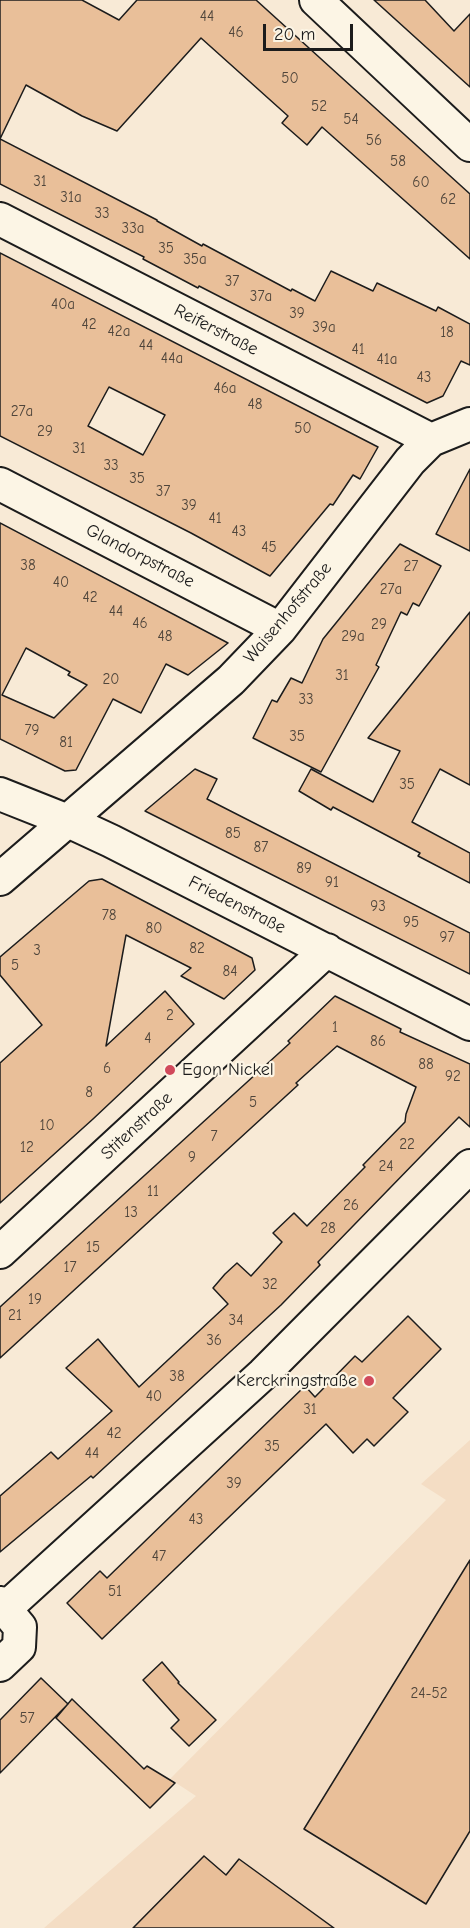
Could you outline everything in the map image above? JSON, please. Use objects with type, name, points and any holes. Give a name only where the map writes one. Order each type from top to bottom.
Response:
[{"type":"street","points":[[316,0],[470,145]]},
{"type":"street","name":"Reiferstraße","points":[[0,219],[431,440]]},
{"type":"street","name":"Waisenhofstraße","points":[[0,879],[231,680],[280,629],[410,461],[431,440],[470,424]]},
{"type":"street","name":"Glandorpstraße","points":[[0,484],[280,629]]},
{"type":"street","name":"Friedenstraße","points":[[0,794],[68,821],[470,1024]]},
{"type":"street","name":"Stitenstraße","points":[[0,1252],[327,950]]},
{"type":"street","points":[[0,1665],[19,1647],[21,1627],[3,1606],[263,1374],[470,1166]]},
{"type":"shaded area","points":[[470,1440],[470,1928],[44,1928],[196,1796],[170,1779],[446,1500],[421,1484]]},
{"type":"building","points":[[0,0],[82,0],[119,20],[137,0],[256,0],[470,194],[470,259],[322,127],[307,145],[282,123],[288,116],[201,38],[117,131],[82,116],[26,85],[0,139]]},
{"type":"building","points":[[374,0],[425,0],[454,31],[470,14],[470,87]]},
{"type":"building","points":[[0,139],[157,220],[202,246],[203,244],[291,291],[292,289],[315,301],[331,271],[373,291],[377,283],[436,311],[438,307],[470,324],[470,365],[461,361],[443,396],[427,403],[199,286],[198,288],[143,259],[144,257],[0,184]]},
{"type":"building","points":[[0,253],[378,447],[360,479],[353,475],[333,505],[330,504],[270,576],[191,533],[0,436]],"holes":[[[109,387],[165,415],[143,455],[88,426]]]},
{"type":"building","points":[[470,469],[470,551],[436,534]]},
{"type":"building","points":[[0,523],[228,643],[188,675],[166,664],[141,713],[113,699],[76,770],[65,771],[0,739]],"holes":[[[26,648],[70,672],[68,675],[87,685],[54,718],[2,695]]]},
{"type":"building","points":[[400,544],[441,566],[419,606],[413,603],[407,615],[401,612],[376,665],[379,667],[321,772],[253,738],[272,700],[277,702],[291,678],[302,683],[323,639]]},
{"type":"building","points":[[470,612],[470,785],[440,769],[412,822],[470,853],[470,883],[418,856],[420,853],[333,807],[331,810],[299,791],[311,769],[373,802],[400,751],[368,738]]},
{"type":"building","points":[[195,769],[217,779],[207,799],[470,933],[470,974],[145,811]]},
{"type":"building","points":[[102,879],[252,958],[255,970],[224,999],[181,976],[191,968],[126,935],[106,1046],[165,991],[194,1024],[0,1203],[0,1063],[42,1025],[0,975],[0,957],[89,881]]},
{"type":"building","points":[[335,996],[401,1029],[400,1032],[470,1064],[470,1127],[459,1117],[318,1262],[320,1265],[281,1305],[93,1478],[91,1476],[0,1552],[0,1496],[51,1452],[58,1459],[112,1411],[66,1368],[98,1339],[139,1387],[228,1304],[213,1288],[225,1274],[237,1263],[251,1276],[282,1242],[273,1233],[294,1213],[307,1226],[365,1167],[363,1165],[405,1122],[416,1087],[337,1046],[296,1083],[298,1085],[0,1358],[0,1307],[290,1043],[288,1041]]},
{"type":"building","points":[[408,1316],[441,1349],[393,1398],[408,1412],[374,1446],[367,1439],[353,1453],[326,1424],[102,1639],[67,1603],[100,1571],[107,1578],[305,1386],[315,1397],[355,1356],[362,1362]]},
{"type":"building","points":[[470,1560],[470,1831],[426,1904],[304,1829]]},
{"type":"building","points":[[162,1662],[178,1683],[216,1720],[189,1746],[171,1728],[179,1720],[143,1680]]},
{"type":"building","points":[[41,1678],[68,1704],[0,1773],[0,1720]]},
{"type":"building","points":[[72,1699],[144,1769],[147,1766],[175,1783],[150,1808],[56,1718]]},
{"type":"building","points":[[204,1856],[226,1875],[239,1859],[334,1928],[133,1928]]},
{"type":"place","name":"Egon Nickel","points":[[170,1070]]},
{"type":"place","name":"Kerckringstraße","points":[[369,1381]]}]
